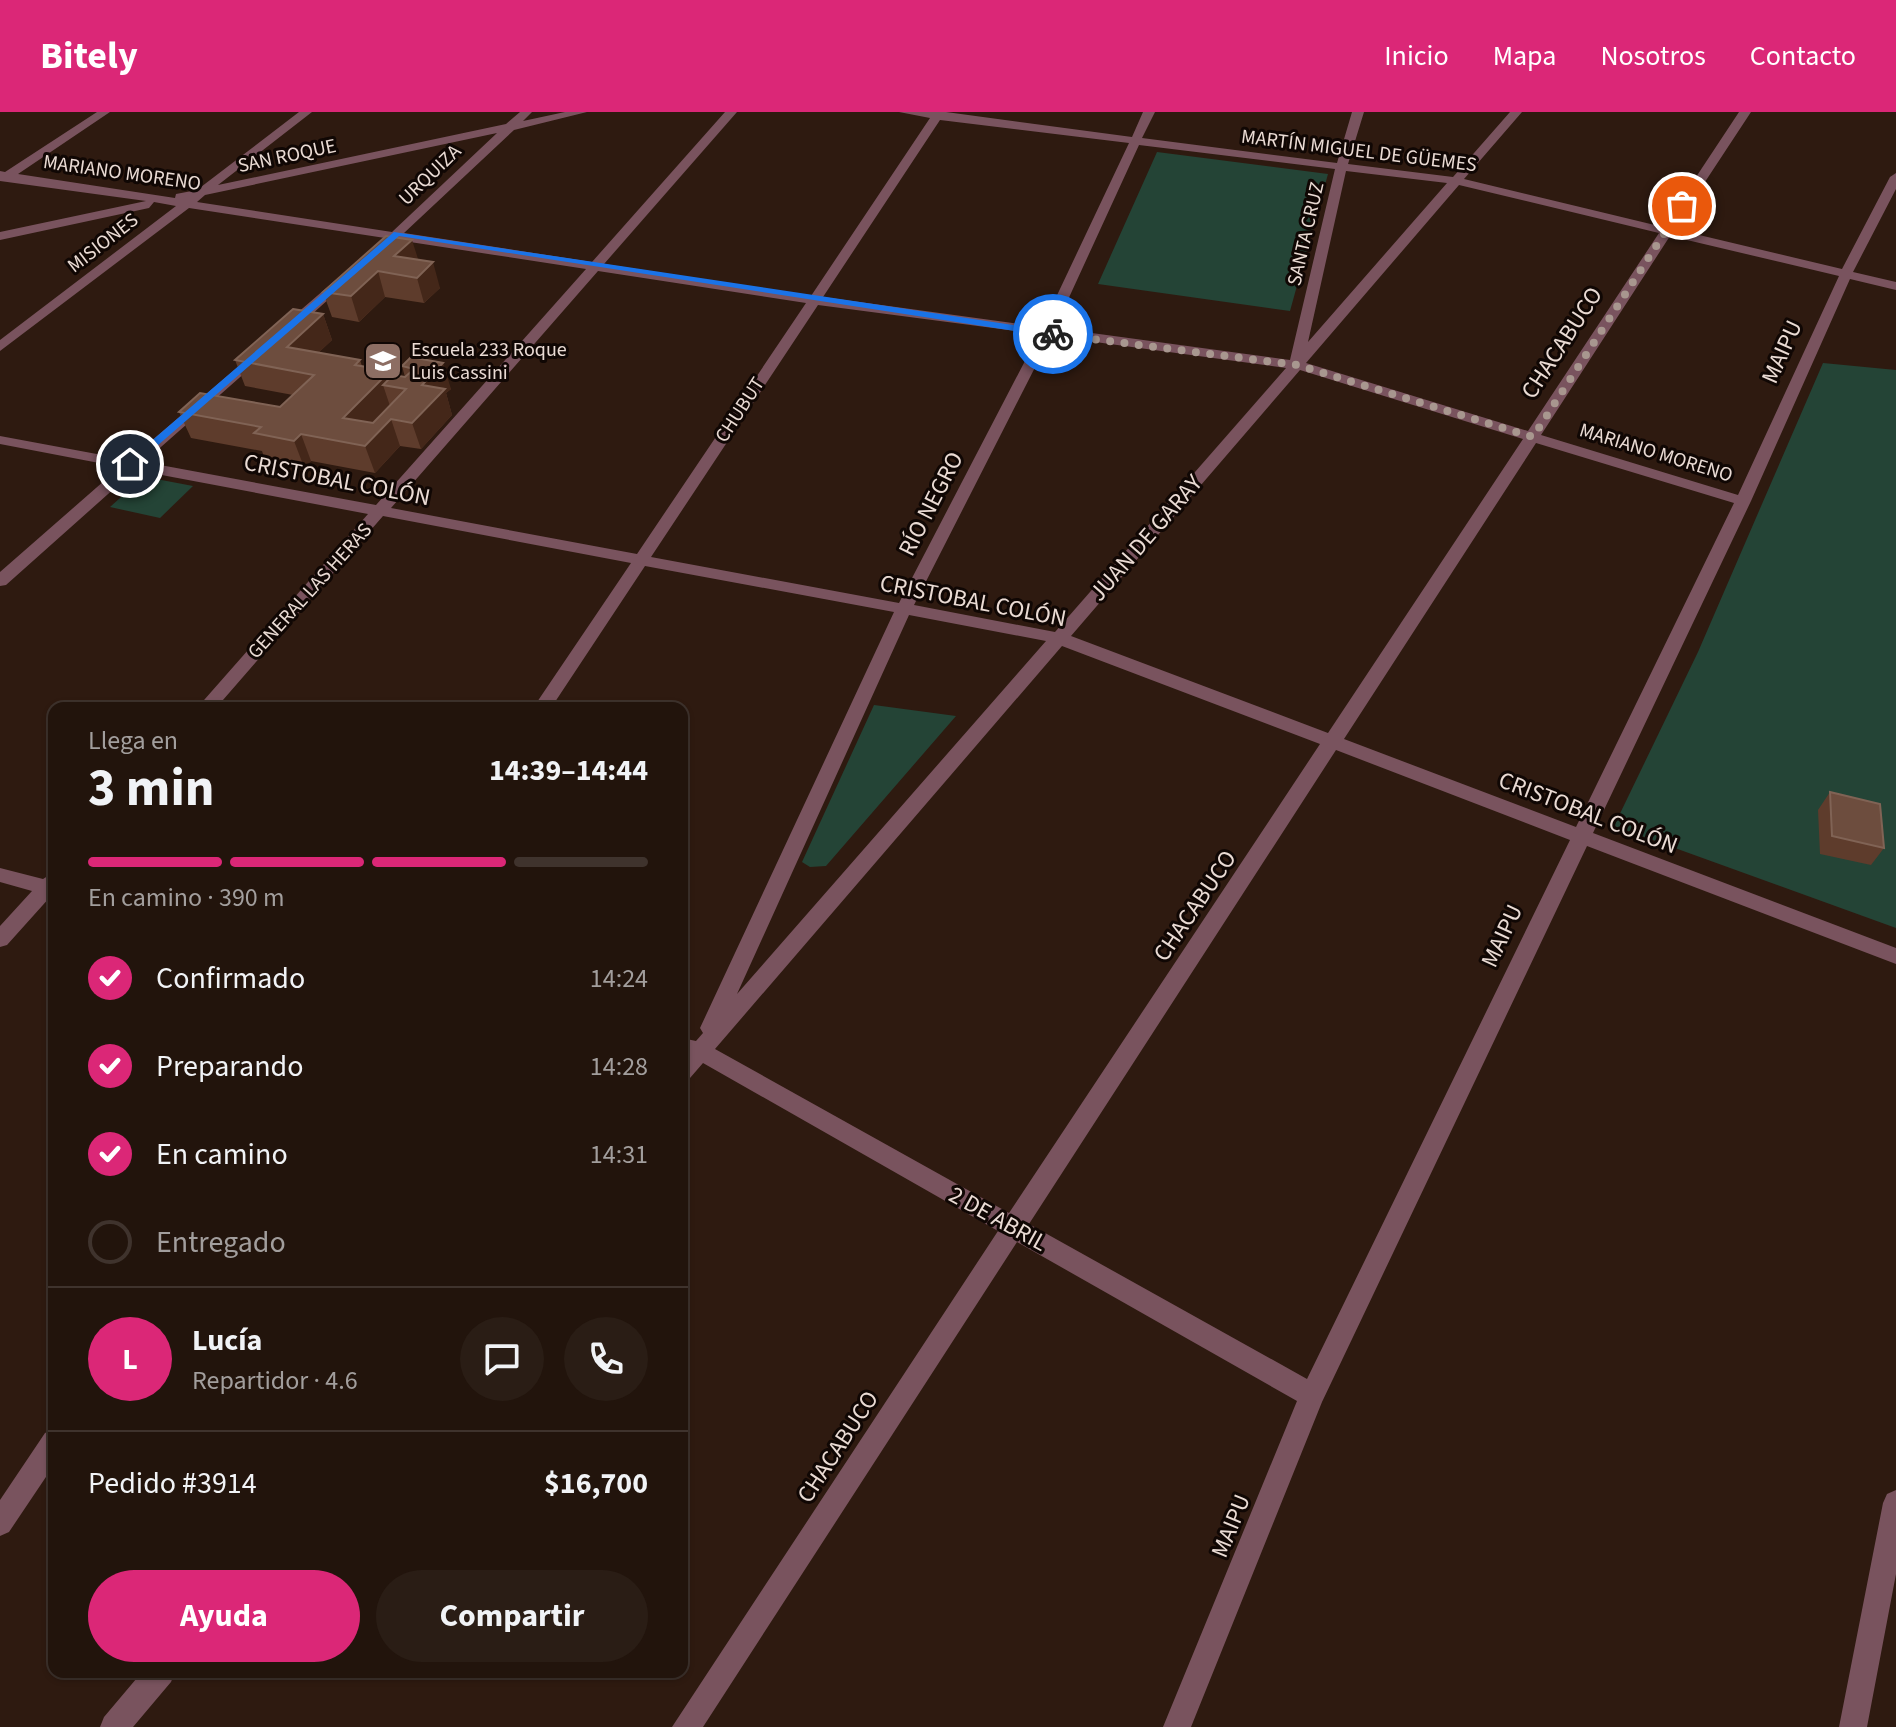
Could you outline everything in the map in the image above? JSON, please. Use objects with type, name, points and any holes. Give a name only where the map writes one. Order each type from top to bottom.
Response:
[{"type":"street","points":[[2,177],[104,112]]},
{"type":"street","name":"MISIONES","points":[[0,347],[306,112]]},
{"type":"street","name":"URQUIZA","points":[[374,254],[526,112]]},
{"type":"street","name":"SAN ROQUE","points":[[0,236],[581,112]]},
{"type":"street","name":"GENERAL LAS HERAS","points":[[211,702],[731,112]]},
{"type":"street","name":"MARTÍN MIGUEL DE GÜEMES","points":[[905,112],[1341,169],[1457,181],[1896,286]]},
{"type":"street","name":"RÍO NEGRO","points":[[691,1049],[902,612],[1046,333],[1149,112]]},
{"type":"street","name":"SANTA CRUZ","points":[[1297,365],[1341,169],[1358,112]]},
{"type":"street","name":"JUAN DE GARAY","points":[[691,1049],[1059,638],[1516,112]]},
{"type":"street","name":"CHACABUCO","points":[[686,1727],[1745,112]]},
{"type":"street","name":"CHUBUT","points":[[546,702],[938,114]]},
{"type":"street","name":"MARIANO MORENO","points":[[2,177],[397,234],[812,300],[1297,365],[1743,501]]},
{"type":"street","name":"MAIPU","points":[[1177,1727],[1312,1396],[1579,836],[1743,501],[1846,274],[1896,177]]},
{"type":"street","points":[[0,581],[130,464],[351,274]]},
{"type":"street","name":"CRISTOBAL COLÓN","points":[[0,440],[902,612],[1059,638],[1896,956]]},
{"type":"street","points":[[0,875],[48,884]]},
{"type":"street","points":[[0,939],[48,889]]},
{"type":"street","name":"2 DE ABRIL","points":[[691,1049],[1312,1396]]},
{"type":"street","points":[[0,1523],[48,1451]]},
{"type":"street","points":[[1853,1727],[1896,1503]]},
{"type":"street","points":[[114,1727],[156,1678]]},
{"type":"green space","points":[[1157,152],[1328,174],[1290,311],[1098,284]]},
{"type":"green space","points":[[1823,363],[1896,370],[1896,928],[1614,826],[1698,652]]},
{"type":"green space","points":[[151,478],[193,486],[160,518],[110,507],[140,480]]},
{"type":"green space","points":[[874,705],[956,716],[826,866],[810,867],[802,862]]},
{"type":"building","points":[[386,236],[412,240],[394,256],[433,262],[417,278],[378,271],[351,296],[323,292]]},
{"type":"building","points":[[293,309],[323,314],[287,347],[360,360],[355,365],[390,371],[343,418],[373,423],[406,389],[383,385],[393,375],[405,377],[414,369],[402,366],[411,357],[443,363],[422,385],[445,389],[412,423],[391,419],[365,446],[301,434],[294,441],[254,433],[261,427],[179,412],[200,393],[280,407],[314,375],[235,360]]},
{"type":"building","points":[[1830,792],[1880,804],[1884,848],[1832,836]]},
{"type":"way so far","points":[[1053,334],[1297,365],[1533,437],[1682,206]]},
{"type":"place","name":"Escuela 233 Roque Luis Cassini","points":[[383,361]]},
{"type":"route","points":[[130,464],[397,234],[812,300],[1053,334]]}]
